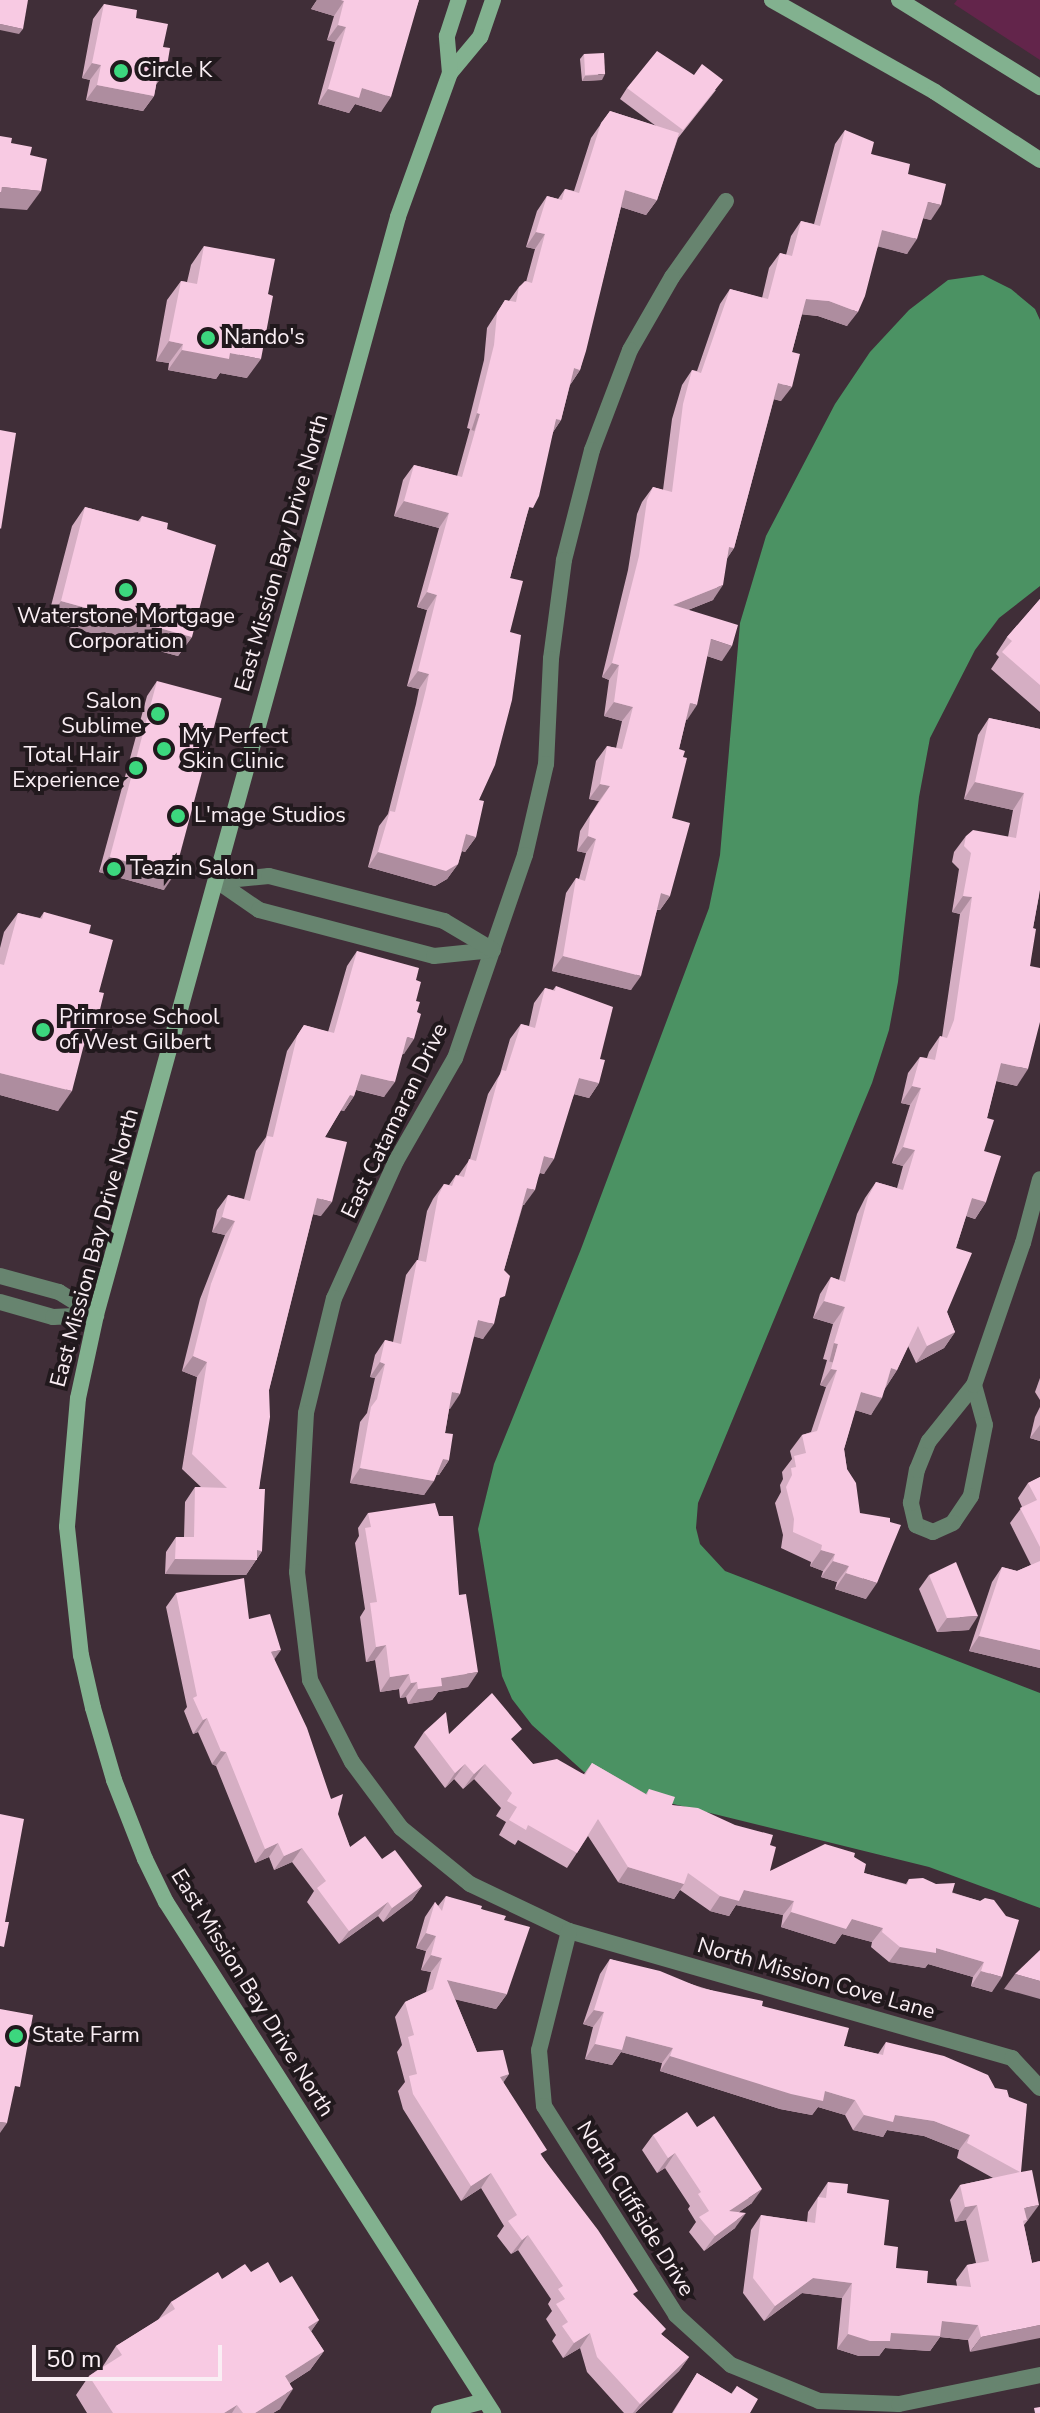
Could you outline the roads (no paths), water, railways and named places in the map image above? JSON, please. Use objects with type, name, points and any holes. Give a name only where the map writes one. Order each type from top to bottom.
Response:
[{"type":"street","name":"East Mission Bay Drive North","points":[[450,73],[447,36],[459,0]]},
{"type":"street","name":"East Mission Bay Drive North","points":[[484,2409],[166,1902],[145,1859],[114,1780],[81,1655],[67,1527],[78,1398],[96,1315],[398,217],[450,73],[480,37],[493,0]]},
{"type":"street","points":[[772,0],[935,92],[1040,160]]},
{"type":"street","points":[[899,0],[1040,87]]},
{"type":"street","name":"East Catamaran Drive","points":[[569,1931],[470,1884],[401,1828],[352,1762],[310,1680],[297,1572],[306,1413],[334,1298],[396,1161],[455,1058],[525,855],[546,764],[551,659],[564,560],[592,450],[630,350],[672,277],[726,201]]},
{"type":"street","points":[[217,881],[269,876],[444,921],[493,950]]},
{"type":"street","points":[[217,881],[259,910],[434,956],[493,950]]},
{"type":"street","points":[[974,1385],[985,1425],[971,1496],[953,1523],[933,1532],[916,1525],[911,1503],[917,1470],[929,1441],[974,1385],[1023,1243],[1040,1179]]},
{"type":"street","points":[[0,1276],[59,1292],[96,1315]]},
{"type":"street","points":[[0,1302],[53,1317],[96,1315]]},
{"type":"street","name":"North Mission Cove Lane","points":[[569,1931],[1012,2058],[1040,2088]]},
{"type":"street","name":"North Cliffside Drive","points":[[569,1931],[539,2050],[544,2106],[676,2315],[731,2365],[819,2401],[899,2404],[1040,2375]]},
{"type":"street","points":[[439,2413],[484,2409]]},
{"type":"place","name":"Circle K","points":[[121,71]]},
{"type":"place","name":"Nando's","points":[[208,338]]},
{"type":"place","name":"Waterstone Mortgage Corporation","points":[[126,590]]},
{"type":"place","name":"Salon Sublime","points":[[158,714]]},
{"type":"place","name":"My Perfect Skin Clinic","points":[[164,749]]},
{"type":"place","name":"Total Hair Experience","points":[[136,768]]},
{"type":"place","name":"L'mage Studios","points":[[178,816]]},
{"type":"place","name":"Teazin Salon","points":[[114,869]]},
{"type":"place","name":"Primrose School of West Gilbert","points":[[43,1030]]},
{"type":"place","name":"State Farm","points":[[16,2036]]}]
